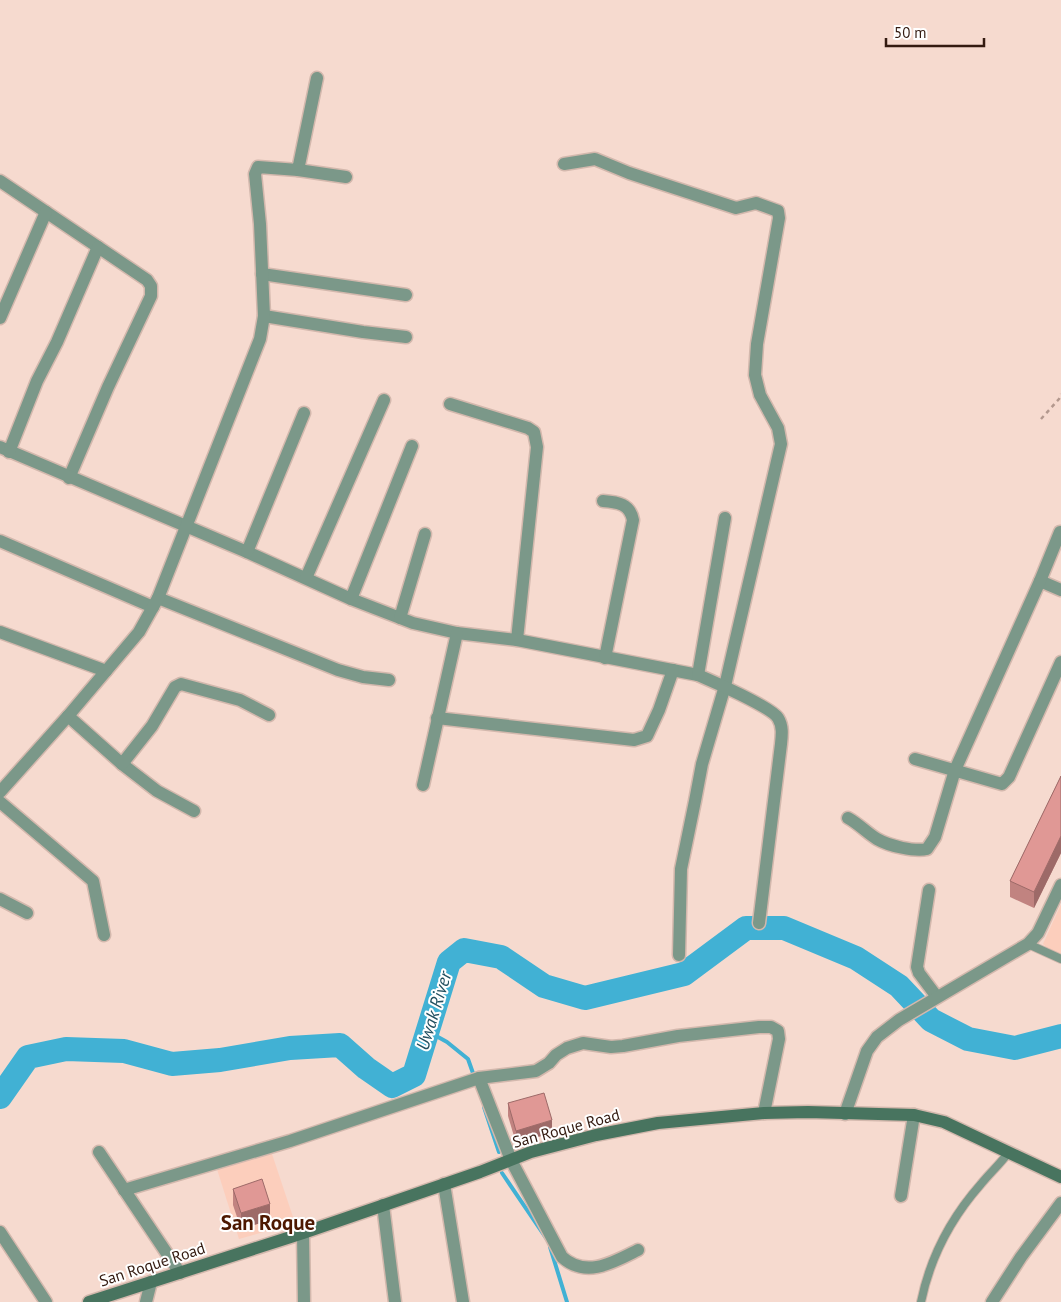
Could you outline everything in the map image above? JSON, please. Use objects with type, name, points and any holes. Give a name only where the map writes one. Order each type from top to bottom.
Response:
[{"type":"street","points":[[298,170],[317,78]]},
{"type":"street","points":[[564,164],[595,159],[629,173],[728,206],[736,208],[756,203],[778,211],[780,218],[757,344],[755,375],[760,395],[778,428],[781,444],[725,686],[702,764],[681,870],[679,955]]},
{"type":"street","points":[[0,792],[132,641],[156,603],[260,339],[264,316],[256,170],[258,167],[298,170],[346,177]]},
{"type":"street","points":[[0,180],[147,280],[152,291],[69,478]]},
{"type":"street","points":[[0,318],[46,212]]},
{"type":"street","points":[[98,248],[57,342],[3,450],[247,552],[351,599],[400,618],[434,629],[516,640],[698,675],[725,686],[777,716],[781,724],[781,744],[759,922]]},
{"type":"street","points":[[262,274],[406,295]]},
{"type":"street","points":[[264,316],[406,337]]},
{"type":"street","points":[[306,578],[384,400]]},
{"type":"street","points":[[450,404],[528,428],[534,432],[537,447],[516,640]]},
{"type":"street","points":[[247,552],[304,413]]},
{"type":"street","points":[[351,599],[412,446]]},
{"type":"street","points":[[603,501],[622,504],[632,513],[633,520],[605,658]]},
{"type":"street","points":[[698,675],[725,518]]},
{"type":"street","points":[[848,818],[886,844],[919,851],[927,849],[935,837],[955,770],[1060,532]]},
{"type":"street","points":[[400,618],[425,534]]},
{"type":"street","points":[[0,541],[156,603],[338,670],[363,677],[389,680]]},
{"type":"street","points":[[1040,581],[1061,590]]},
{"type":"street","points":[[0,632],[106,671]]},
{"type":"street","points":[[423,785],[457,633]]},
{"type":"street","points":[[437,718],[634,740],[647,736],[659,710],[673,670]]},
{"type":"street","points":[[915,759],[1002,784],[1009,777],[1059,670]]},
{"type":"street","points":[[122,764],[152,726],[175,687],[180,684],[240,700],[269,715]]},
{"type":"street","points":[[68,716],[122,764],[157,791],[194,811]]},
{"type":"street","points":[[0,802],[93,881],[104,935]]},
{"type":"street","points":[[844,1114],[867,1051],[876,1037],[899,1020],[1028,944],[1038,933],[1061,885]]},
{"type":"street","points":[[928,890],[917,967],[932,1000]]},
{"type":"street","points":[[0,899],[27,913]]},
{"type":"street","points":[[124,1190],[290,1141],[479,1078],[536,1070],[549,1063],[556,1055],[567,1048],[583,1043],[611,1048],[678,1036],[759,1027],[771,1028],[778,1031],[779,1039],[764,1113]]},
{"type":"street","points":[[479,1078],[511,1160],[562,1257],[567,1262],[576,1266],[594,1268],[609,1264],[638,1250]]},
{"type":"street","name":"San Roque Road","points":[[89,1302],[303,1232],[556,1145],[658,1123],[764,1113],[808,1112],[914,1115],[944,1122],[1061,1177]]},
{"type":"street","points":[[901,1196],[914,1115]]},
{"type":"street","points":[[99,1152],[180,1272]]},
{"type":"street","points":[[444,1184],[463,1302]]},
{"type":"street","points":[[992,1302],[1021,1257],[1061,1203]]},
{"type":"street","points":[[383,1205],[394,1302]]},
{"type":"street","points":[[0,1232],[46,1302]]},
{"type":"street","points":[[303,1232],[304,1302]]},
{"type":"street","points":[[146,1302],[151,1282]]},
{"type":"lane","points":[[1028,944],[1061,959]]},
{"type":"lane","points":[[921,1302],[925,1282],[948,1229],[981,1184],[998,1167],[1009,1152]]},
{"type":"path","points":[[1041,419],[1059,399],[1061,394]]},
{"type":"shaded area","points":[[1061,904],[1061,961],[1043,944]]},
{"type":"shaded area","points":[[271,1151],[295,1223],[239,1239],[216,1166]]},
{"type":"building","points":[[1061,776],[1061,836],[1034,892],[1010,881]]},
{"type":"building","points":[[544,1093],[552,1120],[516,1131],[508,1103]]},
{"type":"building","points":[[262,1179],[270,1204],[241,1213],[233,1189]]},
{"type":"waterway","name":"Uwak River","points":[[0,1097],[28,1057],[66,1049],[124,1051],[172,1064],[220,1060],[290,1048],[340,1045],[366,1068],[392,1086],[414,1075],[449,962],[464,950],[501,957],[544,986],[585,998],[684,974],[746,928],[784,928],[856,958],[899,986],[931,1020],[968,1039],[1015,1048],[1061,1036]]},
{"type":"waterway","points":[[438,1037],[468,1059],[474,1076]]},
{"type":"waterway","points":[[484,1107],[499,1152]]},
{"type":"waterway","points":[[502,1173],[546,1238]]},
{"type":"waterway","points":[[550,1247],[567,1302]]},
{"type":"district","name":"San Roque","points":[[268,1223]]}]
